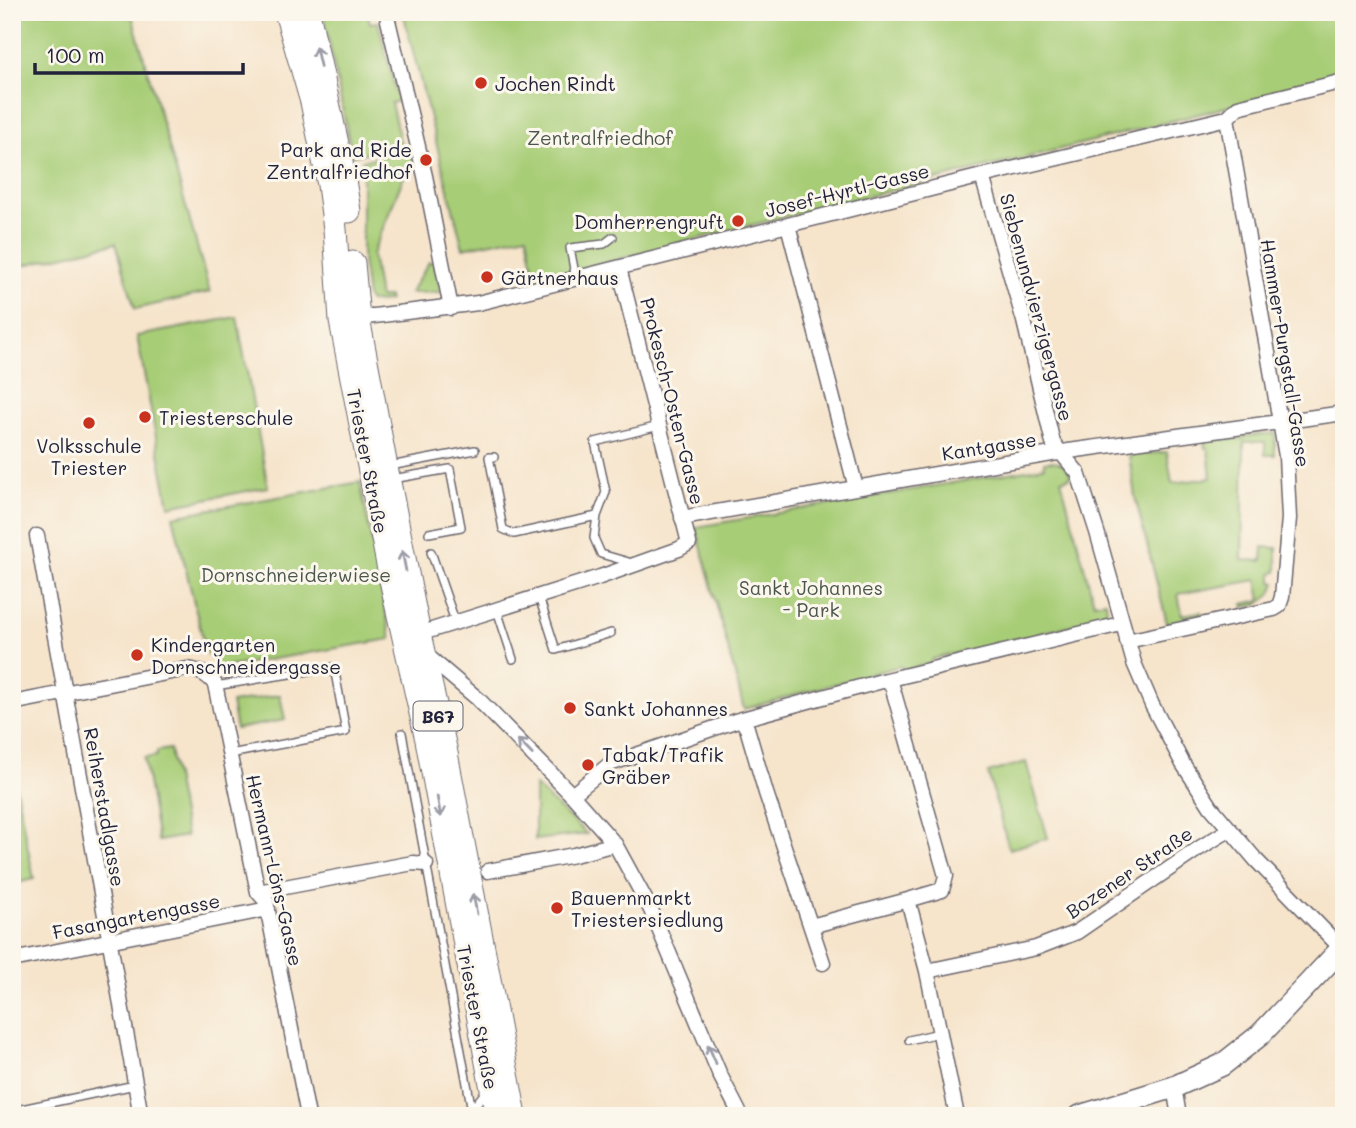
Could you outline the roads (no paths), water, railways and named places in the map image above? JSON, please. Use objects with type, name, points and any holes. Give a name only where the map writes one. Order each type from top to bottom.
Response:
[{"type":"main road","name":"Triester Straße","points":[[286,12],[312,102],[329,185],[335,229],[341,321],[391,580],[427,740],[497,1116]]},
{"type":"main road","name":"Triester Straße","points":[[308,12],[344,180],[358,318],[387,473],[445,748],[515,1116]]},
{"type":"main road","points":[[1080,1116],[1207,1074],[1260,1035],[1343,947]]},
{"type":"street","points":[[386,12],[425,176],[451,308]]},
{"type":"street","name":"Josef-Hyrtl-Gasse","points":[[358,318],[451,308],[576,279],[982,176],[1227,118],[1238,107],[1340,82]]},
{"type":"street","name":"Hammer-Purgstall-Gasse","points":[[1127,641],[1253,614],[1279,606],[1282,597],[1289,517],[1281,422],[1265,345],[1227,118]]},
{"type":"street","name":"Siebenundvierzigergasse","points":[[982,176],[1024,321],[1053,443],[1078,473],[1097,532],[1121,624],[1148,694],[1183,764],[1229,830],[1343,947]]},
{"type":"street","points":[[788,225],[856,488]]},
{"type":"street","name":"Prokesch-Osten-Gasse","points":[[619,268],[690,543],[636,565]]},
{"type":"street","name":"Kantgasse","points":[[682,518],[1063,454],[1344,413]]},
{"type":"street","name":"Reiherstadlgasse","points":[[37,537],[141,1116]]},
{"type":"street","points":[[636,565],[455,621],[421,643],[572,795],[615,844],[651,910],[720,1074],[741,1116]]},
{"type":"street","points":[[572,795],[610,764],[741,719],[890,679],[1121,624]]},
{"type":"street","points":[[12,703],[187,669],[200,671],[212,681]]},
{"type":"street","points":[[811,926],[942,890],[946,876],[890,679]]},
{"type":"street","name":"Hermann-Löns-Gasse","points":[[212,681],[258,892],[267,901],[307,1116]]},
{"type":"street","points":[[741,719],[747,728],[823,963]]},
{"type":"street","name":"Bozener Straße","points":[[927,971],[1036,948],[1077,932],[1229,830]]},
{"type":"street","points":[[488,871],[574,855],[615,844]]},
{"type":"street","points":[[258,892],[413,863],[426,864]]},
{"type":"street","points":[[908,900],[927,971],[957,1116]]},
{"type":"street","name":"Fasangartengasse","points":[[12,960],[268,909]]},
{"type":"street","points":[[1174,1087],[1179,1116]]},
{"type":"lane","points":[[576,279],[570,248],[604,244],[613,237]]},
{"type":"lane","points":[[636,565],[601,554],[594,538],[597,516],[606,492],[595,442],[661,426]]},
{"type":"lane","points":[[387,473],[475,450]]},
{"type":"lane","points":[[494,457],[489,457],[503,529],[514,534],[597,516]]},
{"type":"lane","points":[[387,473],[450,469],[461,527],[429,533]]},
{"type":"lane","points":[[431,552],[455,621]]},
{"type":"lane","points":[[539,596],[556,650],[611,633]]},
{"type":"lane","points":[[497,609],[513,659]]},
{"type":"lane","points":[[212,681],[334,667],[346,732],[229,754]]},
{"type":"lane","points":[[402,733],[472,1113]]},
{"type":"lane","points":[[909,1040],[939,1033]]},
{"type":"lane","points":[[12,1111],[136,1084]]},
{"type":"lane","points":[[472,1113],[491,1084]]},
{"type":"place","name":"Jochen Rindt","points":[[481,83]]},
{"type":"place","name":"Park and Ride Zentralfriedhof","points":[[426,160]]},
{"type":"place","name":"Domherrengruft","points":[[738,221]]},
{"type":"place","name":"Gärtnerhaus","points":[[487,277]]},
{"type":"place","name":"Triesterschule","points":[[145,417]]},
{"type":"place","name":"Volksschule Triester","points":[[89,423]]},
{"type":"place","name":"Kindergarten Dornschneidergasse","points":[[137,655]]},
{"type":"place","name":"Sankt Johannes","points":[[570,708]]},
{"type":"place","name":"Tabak/Trafik Gräber","points":[[588,765]]},
{"type":"place","name":"Bauernmarkt Triestersiedlung","points":[[557,908]]},
{"type":"park label","name":"Zentralfriedhof","points":[[600,137]]},
{"type":"park label","name":"Dornschneiderwiese","points":[[296,574]]},
{"type":"park label","name":"Sankt Johannes - Park","points":[[811,598]]}]
